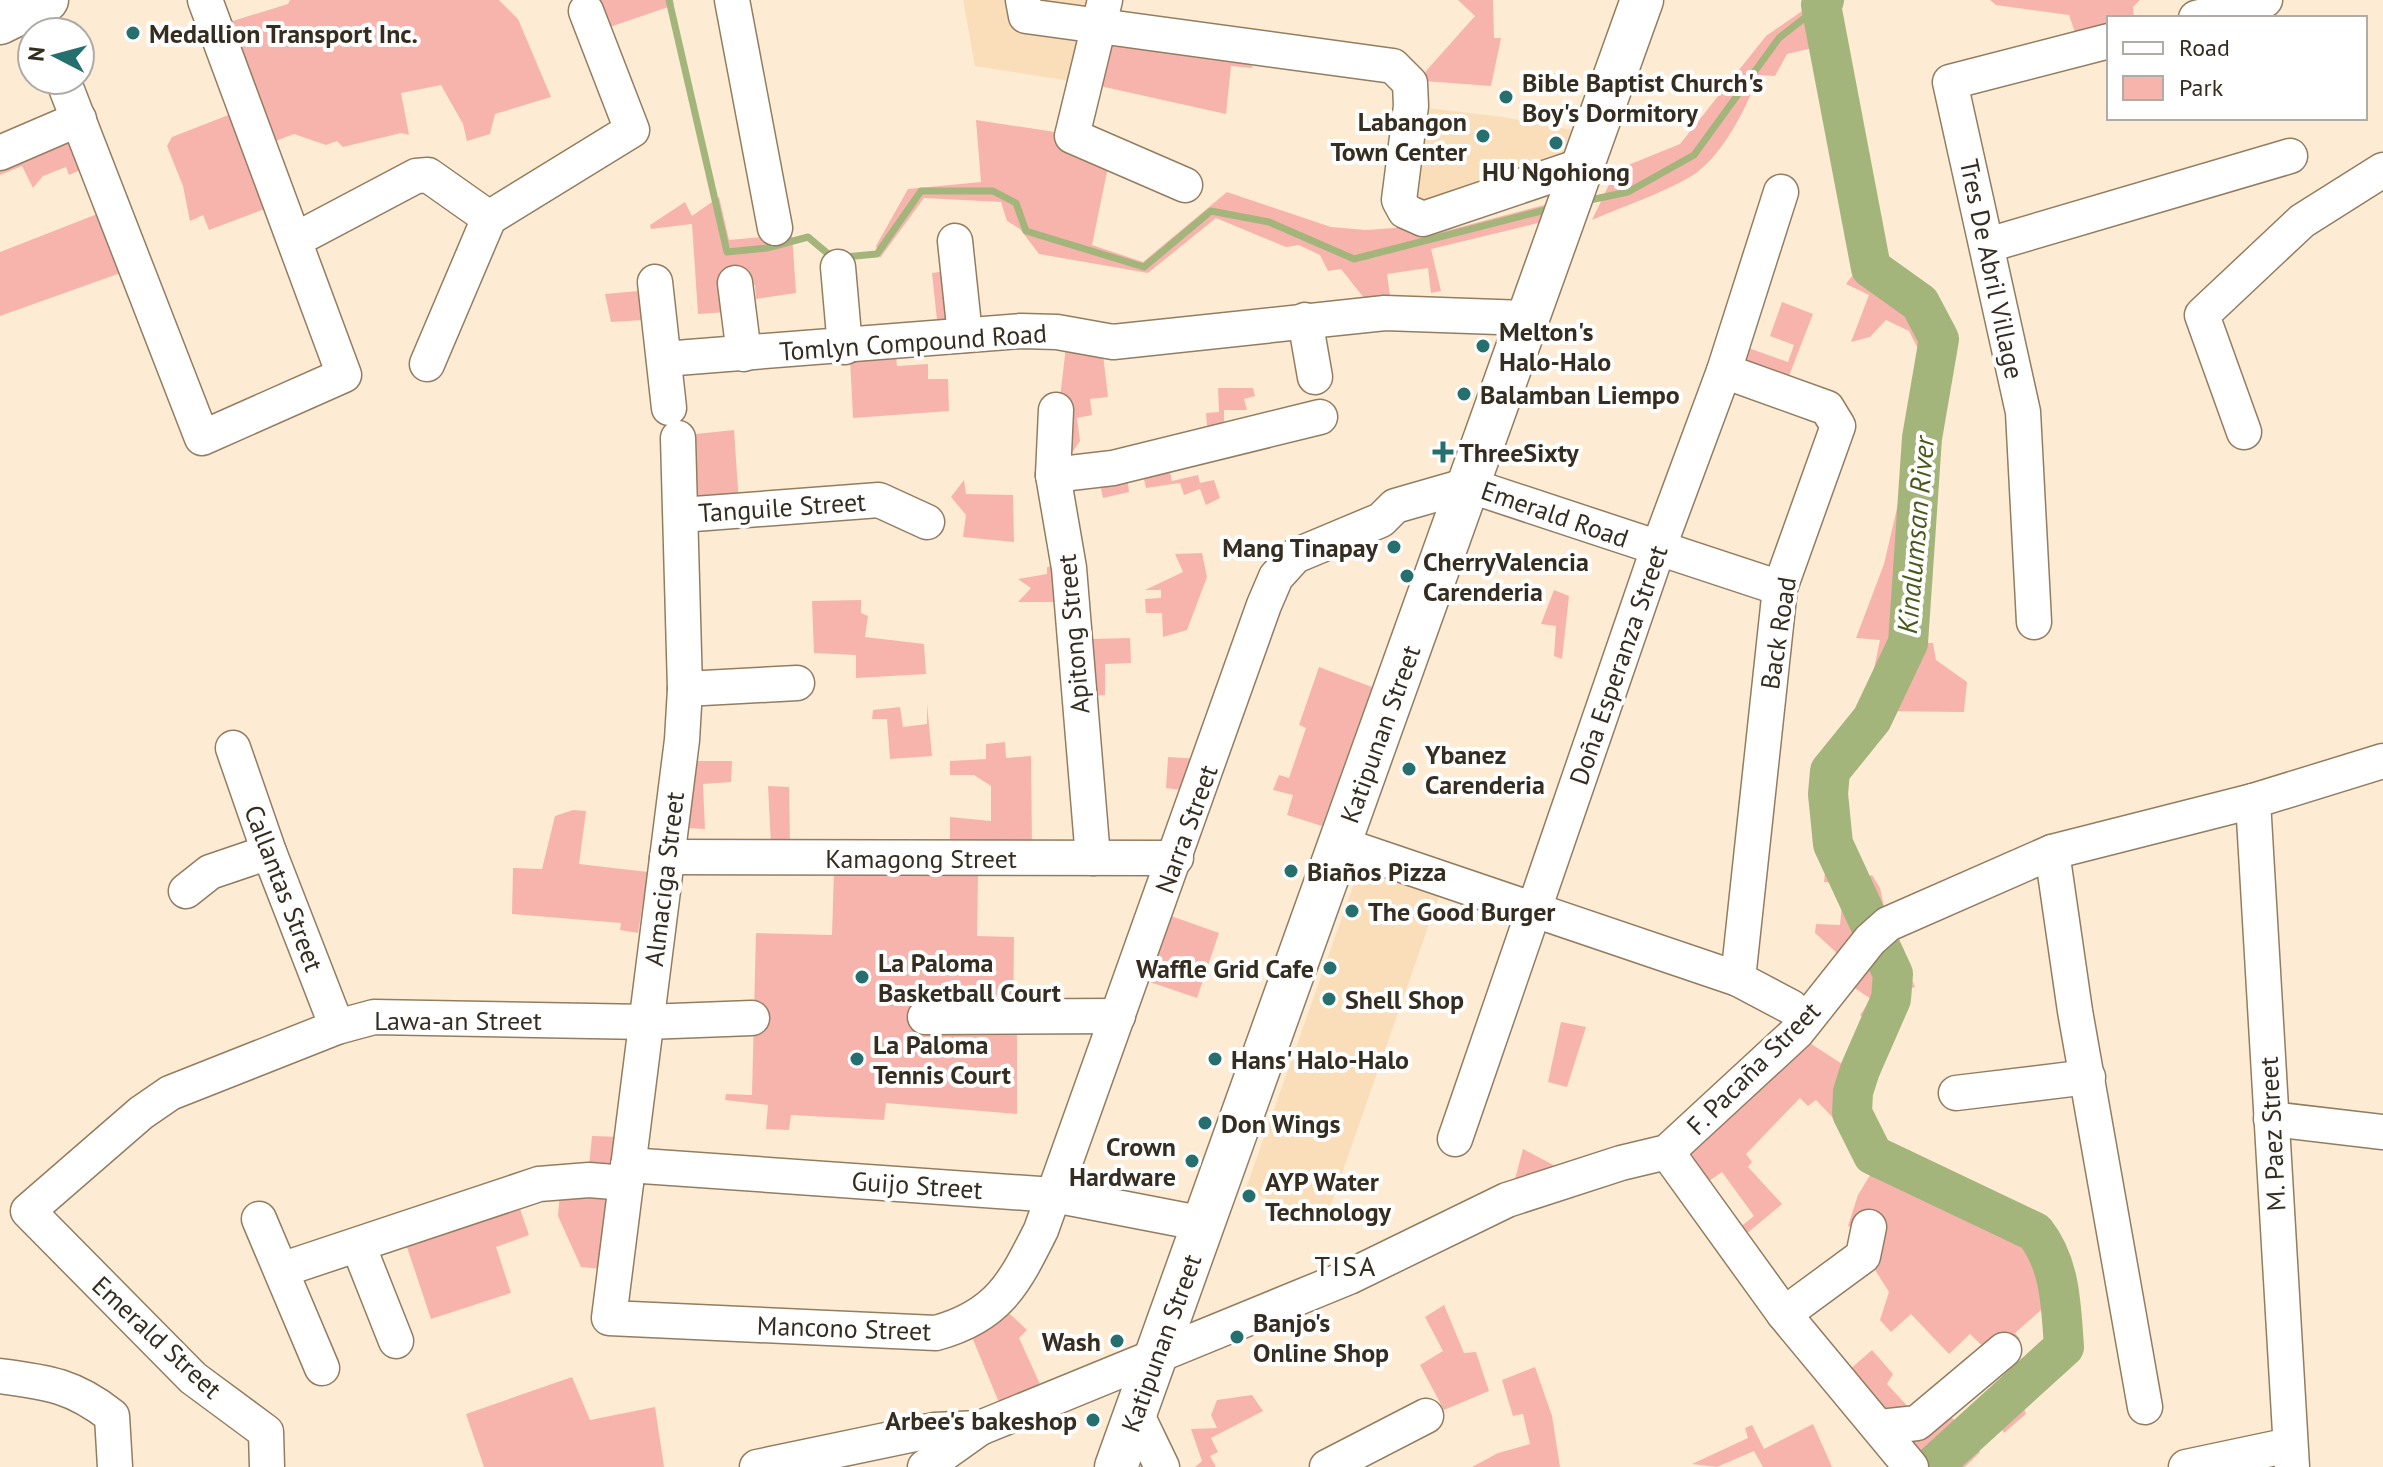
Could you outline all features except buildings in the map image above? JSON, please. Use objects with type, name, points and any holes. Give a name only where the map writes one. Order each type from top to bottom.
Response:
[{"type":"main road","name":"Katipunan Street","points":[[1116,1467],[1642,0]]},
{"type":"street","points":[[70,96],[202,438],[344,375],[205,0]]},
{"type":"street","points":[[732,0],[775,228]]},
{"type":"street","points":[[1023,0],[1026,16],[1102,13],[1393,66],[1410,83],[1411,106],[1399,200],[1405,211],[1423,219],[1583,166]]},
{"type":"street","points":[[2204,16],[2265,0]]},
{"type":"street","points":[[427,364],[489,218],[632,130],[586,11]]},
{"type":"street","points":[[1102,13],[1072,136],[1185,185]]},
{"type":"street","name":"Tres De Abril Village","points":[[2034,622],[2023,412],[1950,82],[2107,42]]},
{"type":"street","points":[[0,153],[79,119]]},
{"type":"street","points":[[1988,245],[2290,156]]},
{"type":"street","points":[[2244,432],[2202,315],[2302,221],[2383,170]]},
{"type":"street","points":[[295,240],[416,176],[428,175],[489,218]]},
{"type":"street","name":"Doña Esperanza Street","points":[[1455,1139],[1658,549],[1724,371],[1781,192]]},
{"type":"street","points":[[955,241],[965,335]]},
{"type":"street","points":[[838,267],[845,347]]},
{"type":"street","name":"Almaciga Street","points":[[609,1318],[685,689],[681,515],[674,423],[655,282]]},
{"type":"street","points":[[735,283],[744,354]]},
{"type":"street","name":"Tomlyn Compound Road","points":[[664,359],[845,347],[965,335],[1057,332],[1113,342],[1385,313],[1528,318]]},
{"type":"street","points":[[1305,320],[1315,377]]},
{"type":"street","name":"Back Road","points":[[1724,371],[1827,408],[1837,420],[1837,435],[1780,588],[1738,979]]},
{"type":"street","name":"Apitong Street","points":[[1056,410],[1053,475],[1069,568],[1093,858]]},
{"type":"street","points":[[1053,475],[1113,468],[1320,417]]},
{"type":"street","name":"Narra Street","points":[[1054,1195],[1276,577],[1295,556],[1381,520],[1401,522],[1464,494]]},
{"type":"street","name":"Emerald Road","points":[[1464,494],[1658,549],[1780,588]]},
{"type":"street","name":"Tanguile Street","points":[[681,515],[879,500],[927,522]]},
{"type":"street","points":[[685,689],[797,683]]},
{"type":"street","name":"Callantas Street","points":[[233,748],[269,852],[337,1027]]},
{"type":"street","name":"F. Pacaña Street","points":[[980,1428],[1349,1277],[1507,1200],[1621,1163],[1667,1152],[1797,1032],[1879,932],[2052,852],[2253,801],[2383,761]]},
{"type":"street","name":"M. Paez Street","points":[[2253,801],[2291,1456]]},
{"type":"street","points":[[1340,844],[1738,979],[1791,1007]]},
{"type":"street","points":[[186,891],[210,872],[269,852]]},
{"type":"street","points":[[2052,852],[2145,1407]]},
{"type":"street","name":"Kamagong Street","points":[[667,857],[1176,858]]},
{"type":"street","points":[[925,1017],[1118,1016]]},
{"type":"street","name":"Lawa-an Street","points":[[28,1211],[141,1113],[170,1093],[337,1027],[374,1017],[646,1022],[752,1018]]},
{"type":"street","points":[[1956,1093],[2088,1077]]},
{"type":"street","points":[[2271,1119],[2383,1132]]},
{"type":"street","points":[[1667,1152],[1784,1314],[1911,1467]]},
{"type":"street","name":"Guijo Street","points":[[281,1270],[539,1184],[627,1174],[1054,1195],[1204,1224]]},
{"type":"street","points":[[557,1181],[621,1219]]},
{"type":"street","name":"Mancono Street","points":[[609,1318],[936,1333],[980,1317],[1017,1279],[1054,1195]]},
{"type":"street","name":"Emerald Street","points":[[28,1211],[193,1378],[266,1432],[267,1467]]},
{"type":"street","points":[[259,1219],[322,1368]]},
{"type":"street","points":[[1784,1314],[1863,1256],[1869,1227]]},
{"type":"street","points":[[358,1245],[396,1341]]},
{"type":"street","points":[[1880,1427],[1917,1423],[2004,1350]]},
{"type":"street","points":[[0,1376],[59,1384],[112,1416],[115,1467]]},
{"type":"street","points":[[1136,1413],[1162,1467]]},
{"type":"street","points":[[1327,1467],[1426,1416]]},
{"type":"street","points":[[757,1467],[934,1430],[980,1428]]},
{"type":"street","points":[[925,1467],[980,1428]]},
{"type":"street","points":[[2186,1467],[2291,1456]]},
{"type":"shaded area","points":[[963,0],[1091,0],[1070,81],[975,66]]},
{"type":"shaded area","name":"Labangon Town Center","points":[[1411,106],[1503,117],[1577,131],[1563,175],[1405,211]]},
{"type":"shaded area","points":[[1362,861],[1442,887],[1326,1219],[1245,1191]]},
{"type":"green space","points":[[290,0],[499,0],[518,19],[551,97],[495,114],[490,134],[467,141],[463,124],[441,85],[401,93],[409,135],[401,133],[343,147],[337,141],[326,145],[294,134],[270,143],[223,24],[288,4]]},
{"type":"green space","points":[[583,0],[673,0],[674,5],[607,28]]},
{"type":"green space","points":[[1458,0],[1493,0],[1494,38],[1501,38],[1491,86],[1424,81],[1426,71],[1475,16]]},
{"type":"green space","points":[[1818,0],[1837,0],[1834,3],[1842,40],[1834,43],[1870,249],[1913,279],[1939,304],[1948,364],[1930,432],[1923,492],[1920,643],[1933,643],[1936,660],[1967,682],[1964,712],[1880,711],[1841,773],[1835,791],[1834,809],[1838,829],[1861,879],[1872,875],[1880,888],[1884,907],[1837,953],[1815,933],[1816,924],[1840,925],[1844,884],[1824,882],[1826,860],[1816,836],[1822,774],[1871,683],[1880,640],[1856,638],[1884,564],[1929,371],[1909,331],[1886,320],[1870,337],[1851,342],[1869,295],[1846,284],[1866,257],[1838,108],[1822,63],[1829,44],[1787,54],[1775,76],[1758,75],[1732,132],[1701,169],[1667,189],[1592,220],[1616,170],[1680,144],[1766,36]]},
{"type":"green space","points":[[1990,0],[2140,0],[2133,7],[2134,16],[2107,16],[2107,36],[2079,44],[2069,15],[1996,5]]},
{"type":"green space","points":[[1103,34],[1253,58],[1252,68],[1231,66],[1226,114],[1100,86]]},
{"type":"green space","points":[[231,114],[267,208],[209,230],[203,215],[190,221],[183,186],[167,146],[172,137]]},
{"type":"green space","points":[[976,120],[1055,132],[1068,149],[1108,167],[1092,245],[1143,262],[1227,192],[1331,227],[1366,230],[1409,227],[1430,235],[1548,204],[1542,222],[1431,249],[1441,291],[1431,293],[1428,268],[1387,274],[1391,303],[1368,303],[1341,269],[1328,271],[1320,255],[1299,245],[1286,247],[1216,218],[1148,273],[1039,254],[1020,229],[1007,221],[1001,202],[924,198],[880,258],[876,246],[908,189],[981,182]]},
{"type":"green space","points":[[74,129],[87,167],[69,175],[66,167],[43,176],[33,188],[22,166],[0,175],[0,160]]},
{"type":"green space","points":[[719,197],[729,240],[792,234],[796,293],[756,299],[755,285],[740,287],[742,311],[698,314],[692,224],[651,229],[650,225],[685,202],[692,216]]},
{"type":"green space","points":[[105,211],[126,271],[0,316],[0,252]]},
{"type":"green space","points":[[946,271],[960,328],[938,329],[932,273]]},
{"type":"green space","points":[[648,275],[655,346],[645,347],[644,320],[611,322],[605,294],[638,291],[638,276]]},
{"type":"green space","points":[[1782,302],[1813,314],[1787,381],[1735,362],[1740,345],[1788,362],[1794,345],[1770,336]]},
{"type":"green space","points":[[1067,338],[1103,354],[1108,397],[1090,399],[1092,415],[1077,418],[1080,441],[1057,475],[1059,406]]},
{"type":"green space","points":[[896,355],[897,366],[928,364],[928,379],[948,379],[949,411],[853,418],[850,358]]},
{"type":"green space","points":[[1218,388],[1253,388],[1255,396],[1244,399],[1247,410],[1224,410],[1224,429],[1208,437],[1206,413],[1219,412]]},
{"type":"green space","points":[[734,430],[739,504],[692,507],[686,435]]},
{"type":"green space","points":[[1167,459],[1172,481],[1198,475],[1200,483],[1214,480],[1220,498],[1206,505],[1200,489],[1184,495],[1180,483],[1146,488],[1141,466]]},
{"type":"green space","points":[[1127,476],[1129,492],[1103,498],[1099,480]]},
{"type":"green space","points":[[964,480],[966,494],[1013,495],[1014,542],[963,537],[966,515],[951,497]]},
{"type":"green space","points":[[1202,553],[1207,577],[1187,630],[1163,637],[1162,613],[1146,613],[1145,599],[1161,598],[1161,590],[1145,590],[1183,572],[1175,554]]},
{"type":"green space","points":[[1061,565],[1066,602],[1018,602],[1031,588],[1018,579],[1047,574],[1047,567]]},
{"type":"green space","points":[[1554,590],[1569,596],[1562,659],[1554,656],[1556,626],[1541,624]]},
{"type":"green space","points":[[861,600],[861,613],[868,616],[865,637],[924,644],[926,674],[856,678],[856,655],[814,653],[812,601]]},
{"type":"green space","points":[[1130,638],[1131,663],[1105,664],[1105,695],[1095,696],[1092,639]]},
{"type":"green space","points":[[1319,667],[1372,687],[1322,826],[1287,815],[1293,795],[1273,790],[1279,775],[1289,778],[1306,728],[1299,725]]},
{"type":"green space","points":[[927,704],[932,756],[890,759],[887,719],[872,719],[873,710],[900,707],[903,727],[927,724]]},
{"type":"green space","points":[[1005,742],[1006,758],[1031,756],[1032,847],[950,842],[950,817],[991,821],[991,786],[974,775],[950,775],[950,761],[986,759],[986,744]]},
{"type":"green space","points":[[1168,757],[1200,759],[1190,791],[1166,788]]},
{"type":"green space","points":[[695,761],[732,761],[731,782],[703,784],[705,829],[687,828]]},
{"type":"green space","points":[[768,786],[789,787],[790,844],[771,844]]},
{"type":"green space","points":[[573,810],[586,811],[579,864],[648,872],[638,933],[620,930],[621,923],[512,914],[513,868],[542,869],[555,816]]},
{"type":"green space","points":[[834,870],[978,874],[977,936],[1014,937],[1013,1030],[1017,1031],[1017,1114],[886,1103],[884,1120],[791,1115],[789,1130],[766,1129],[768,1105],[725,1100],[726,1094],[752,1095],[756,933],[832,935]]},
{"type":"green space","points":[[1171,916],[1219,933],[1197,998],[1147,981]]},
{"type":"green space","points":[[1893,935],[1915,987],[1903,991],[1885,1030],[1860,1015],[1871,999],[1847,983]]},
{"type":"green space","points":[[1561,1022],[1586,1027],[1567,1087],[1548,1082]]},
{"type":"green space","points":[[1799,1036],[1856,1073],[1839,1124],[1816,1100],[1808,1106],[1800,1098],[1746,1154],[1752,1162],[1748,1167],[1782,1204],[1740,1239],[1735,1231],[1754,1216],[1722,1172],[1702,1186],[1681,1156]]},
{"type":"green space","points":[[592,1136],[620,1137],[603,1269],[581,1267],[558,1216],[562,1166],[589,1168]]},
{"type":"green space","points":[[1523,1149],[1559,1168],[1514,1183]]},
{"type":"green space","points":[[1878,1162],[2022,1224],[2048,1224],[2075,1309],[2077,1357],[2024,1409],[2026,1414],[2004,1433],[1998,1424],[1978,1448],[1980,1452],[1965,1467],[1914,1467],[1840,1378],[1872,1350],[1893,1374],[1887,1384],[1925,1425],[1946,1411],[1963,1430],[2057,1347],[2049,1303],[2015,1333],[2020,1339],[1998,1361],[1970,1334],[1949,1354],[1911,1314],[1891,1332],[1880,1320],[1889,1292],[1867,1257],[1873,1236],[1848,1226],[1858,1195]]},
{"type":"green space","points":[[519,1206],[529,1235],[496,1247],[511,1293],[431,1319],[404,1238]]},
{"type":"green space","points":[[1444,1305],[1464,1353],[1476,1352],[1489,1391],[1444,1410],[1420,1365],[1443,1351],[1425,1317]]},
{"type":"green space","points":[[1010,1314],[1027,1330],[1019,1338],[1044,1393],[1002,1410],[972,1337]]},
{"type":"green space","points":[[1535,1367],[1552,1416],[1560,1467],[1472,1467],[1498,1453],[1530,1444],[1523,1414],[1513,1416],[1502,1380]]},
{"type":"green space","points":[[572,1377],[590,1420],[655,1407],[664,1467],[484,1467],[466,1414]]},
{"type":"green space","points":[[1252,1395],[1263,1411],[1211,1438],[1218,1452],[1210,1456],[1216,1467],[1195,1467],[1202,1461],[1191,1429],[1217,1428],[1211,1415],[1217,1400]]},
{"type":"green space","points":[[1813,1424],[1832,1467],[1763,1467],[1754,1451],[1717,1467],[1692,1464],[1748,1438],[1745,1428],[1752,1425],[1764,1449]]},
{"type":"waterway","points":[[669,0],[727,252],[767,248],[808,237],[833,258],[877,254],[921,191],[993,191],[1016,203],[1026,231],[1144,267],[1211,211],[1269,222],[1354,259],[1553,208]]},
{"type":"waterway","name":"Kinalumsan River","points":[[1824,0],[1821,5],[1871,268],[1920,303],[1939,339],[1922,438],[1908,643],[1872,719],[1830,771],[1828,794],[1833,844],[1893,974],[1891,999],[1860,1070],[1853,1092],[1852,1113],[1873,1155],[2035,1232],[2055,1272],[2062,1317],[2064,1347],[1932,1467]]},
{"type":"waterway","points":[[1585,201],[1628,192],[1694,155],[1779,38],[1821,5]]},
{"type":"place","name":"Medallion Transport Inc.","points":[[133,33]]},
{"type":"place","name":"Bible Baptist Church's Boy's Dormitory","points":[[1506,97]]},
{"type":"place","name":"Labangon Town Center","points":[[1483,136]]},
{"type":"place","name":"HU Ngohiong","points":[[1556,143]]},
{"type":"place","name":"Melton's Halo-Halo","points":[[1483,346]]},
{"type":"place","name":"Balamban Liempo","points":[[1464,394]]},
{"type":"place","name":"ThreeSixty","points":[[1443,452]]},
{"type":"place","name":"Mang Tinapay","points":[[1394,547]]},
{"type":"place","name":"CherryValencia Carenderia","points":[[1407,576]]},
{"type":"place","name":"Ybanez Carenderia","points":[[1409,769]]},
{"type":"place","name":"Biaños Pizza","points":[[1291,871]]},
{"type":"place","name":"The Good Burger","points":[[1352,911]]},
{"type":"place","name":"Waffle Grid Cafe","points":[[1330,968]]},
{"type":"place","name":"La Paloma Basketball Court","points":[[862,977]]},
{"type":"place","name":"Shell Shop","points":[[1329,999]]},
{"type":"place","name":"La Paloma Tennis Court","points":[[857,1059]]},
{"type":"place","name":"Hans' Halo-Halo","points":[[1215,1059]]},
{"type":"place","name":"Don Wings","points":[[1205,1123]]},
{"type":"place","name":"Crown Hardware","points":[[1192,1161]]},
{"type":"place","name":"AYP Water Technology","points":[[1249,1196]]},
{"type":"place","name":"Banjo's Online Shop","points":[[1237,1337]]},
{"type":"place","name":"Wash","points":[[1117,1341]]},
{"type":"place","name":"Arbee's bakeshop","points":[[1093,1420]]},
{"type":"district","name":"TISA","points":[[1346,1265]]}]
